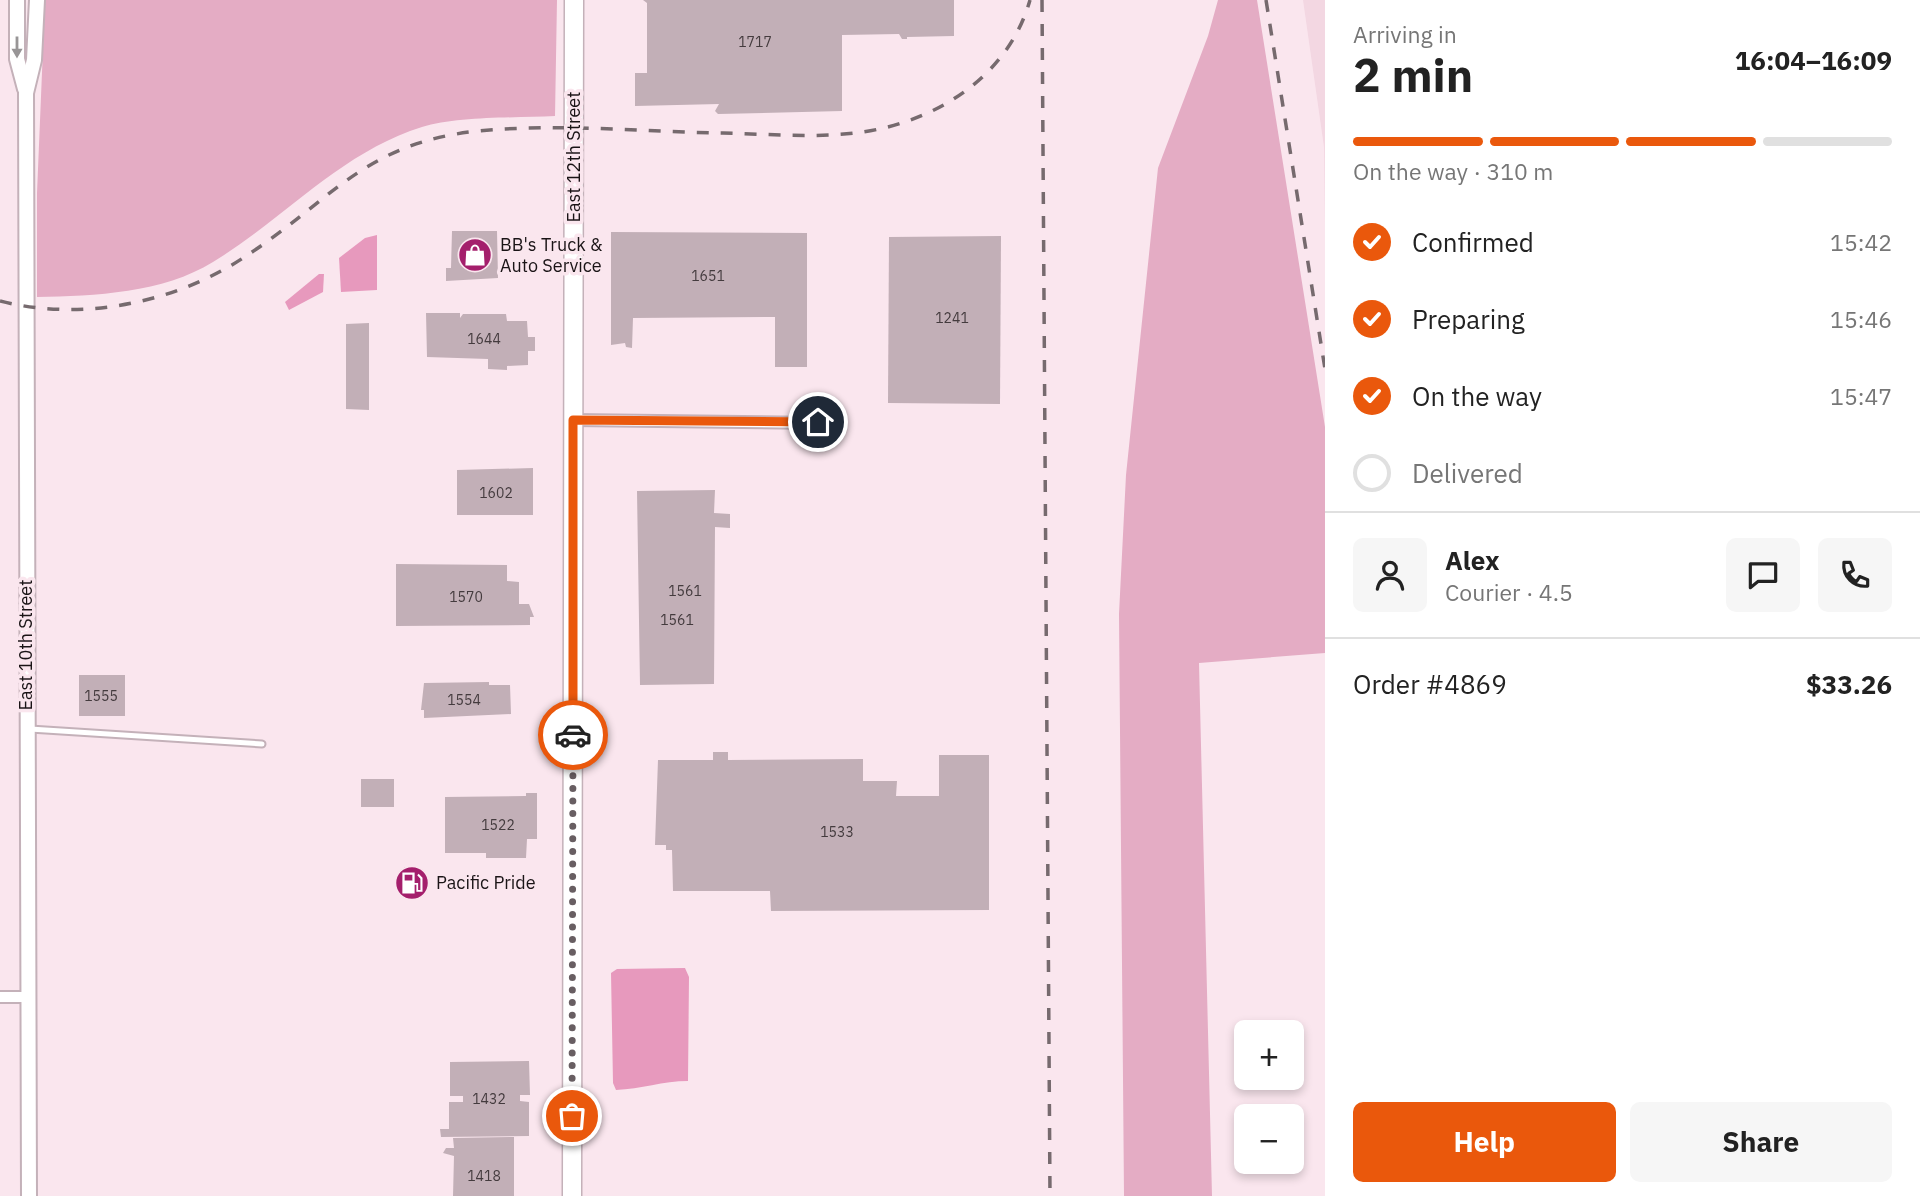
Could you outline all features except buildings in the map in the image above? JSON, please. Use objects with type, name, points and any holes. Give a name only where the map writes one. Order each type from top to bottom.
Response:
[{"type":"main road","name":"East 12th Street","points":[[572,1196],[574,0]]},
{"type":"street","name":"East 10th Street","points":[[17,0],[17,59],[26,93]]},
{"type":"street","name":"East 10th Street","points":[[29,1196],[26,93],[34,60],[37,0]]},
{"type":"street","points":[[573,420],[818,422]]},
{"type":"street","points":[[0,997],[28,997]]},
{"type":"lane","points":[[27,729],[262,744]]},
{"type":"shaded area","points":[[45,0],[557,0],[555,116],[469,119],[422,127],[393,138],[339,169],[239,245],[193,272],[128,291],[37,297],[37,193]]},
{"type":"shaded area","points":[[1218,0],[1257,0],[1325,427],[1325,653],[1199,663],[1212,1196],[1124,1196],[1119,614],[1126,475],[1158,168],[1208,36]]},
{"type":"shaded area","points":[[1303,0],[1325,0],[1325,224],[1324,147]]},
{"type":"shaded area","points":[[377,235],[377,290],[341,292],[339,258],[365,238]]},
{"type":"shaded area","points":[[319,274],[324,274],[323,292],[289,310],[285,302]]},
{"type":"shaded area","points":[[685,968],[689,977],[688,1081],[616,1090],[613,1083],[611,973],[617,969]]},
{"type":"railway","points":[[0,301],[31,307],[95,308],[128,304],[190,286],[246,256],[377,161],[406,148],[439,138],[478,131],[539,128],[806,135],[855,133],[884,128],[939,108],[986,74],[1019,28],[1030,0]]},
{"type":"railway","points":[[1042,0],[1050,1196]]},
{"type":"railway","points":[[1266,0],[1325,369]]},
{"type":"way so far","points":[[572,1116],[573,735]]},
{"type":"place","name":"BB's Truck & Auto Service","points":[[475,255]]},
{"type":"place","name":"Pacific Pride","points":[[412,883]]},
{"type":"route","points":[[573,735],[573,420],[818,422]]}]
